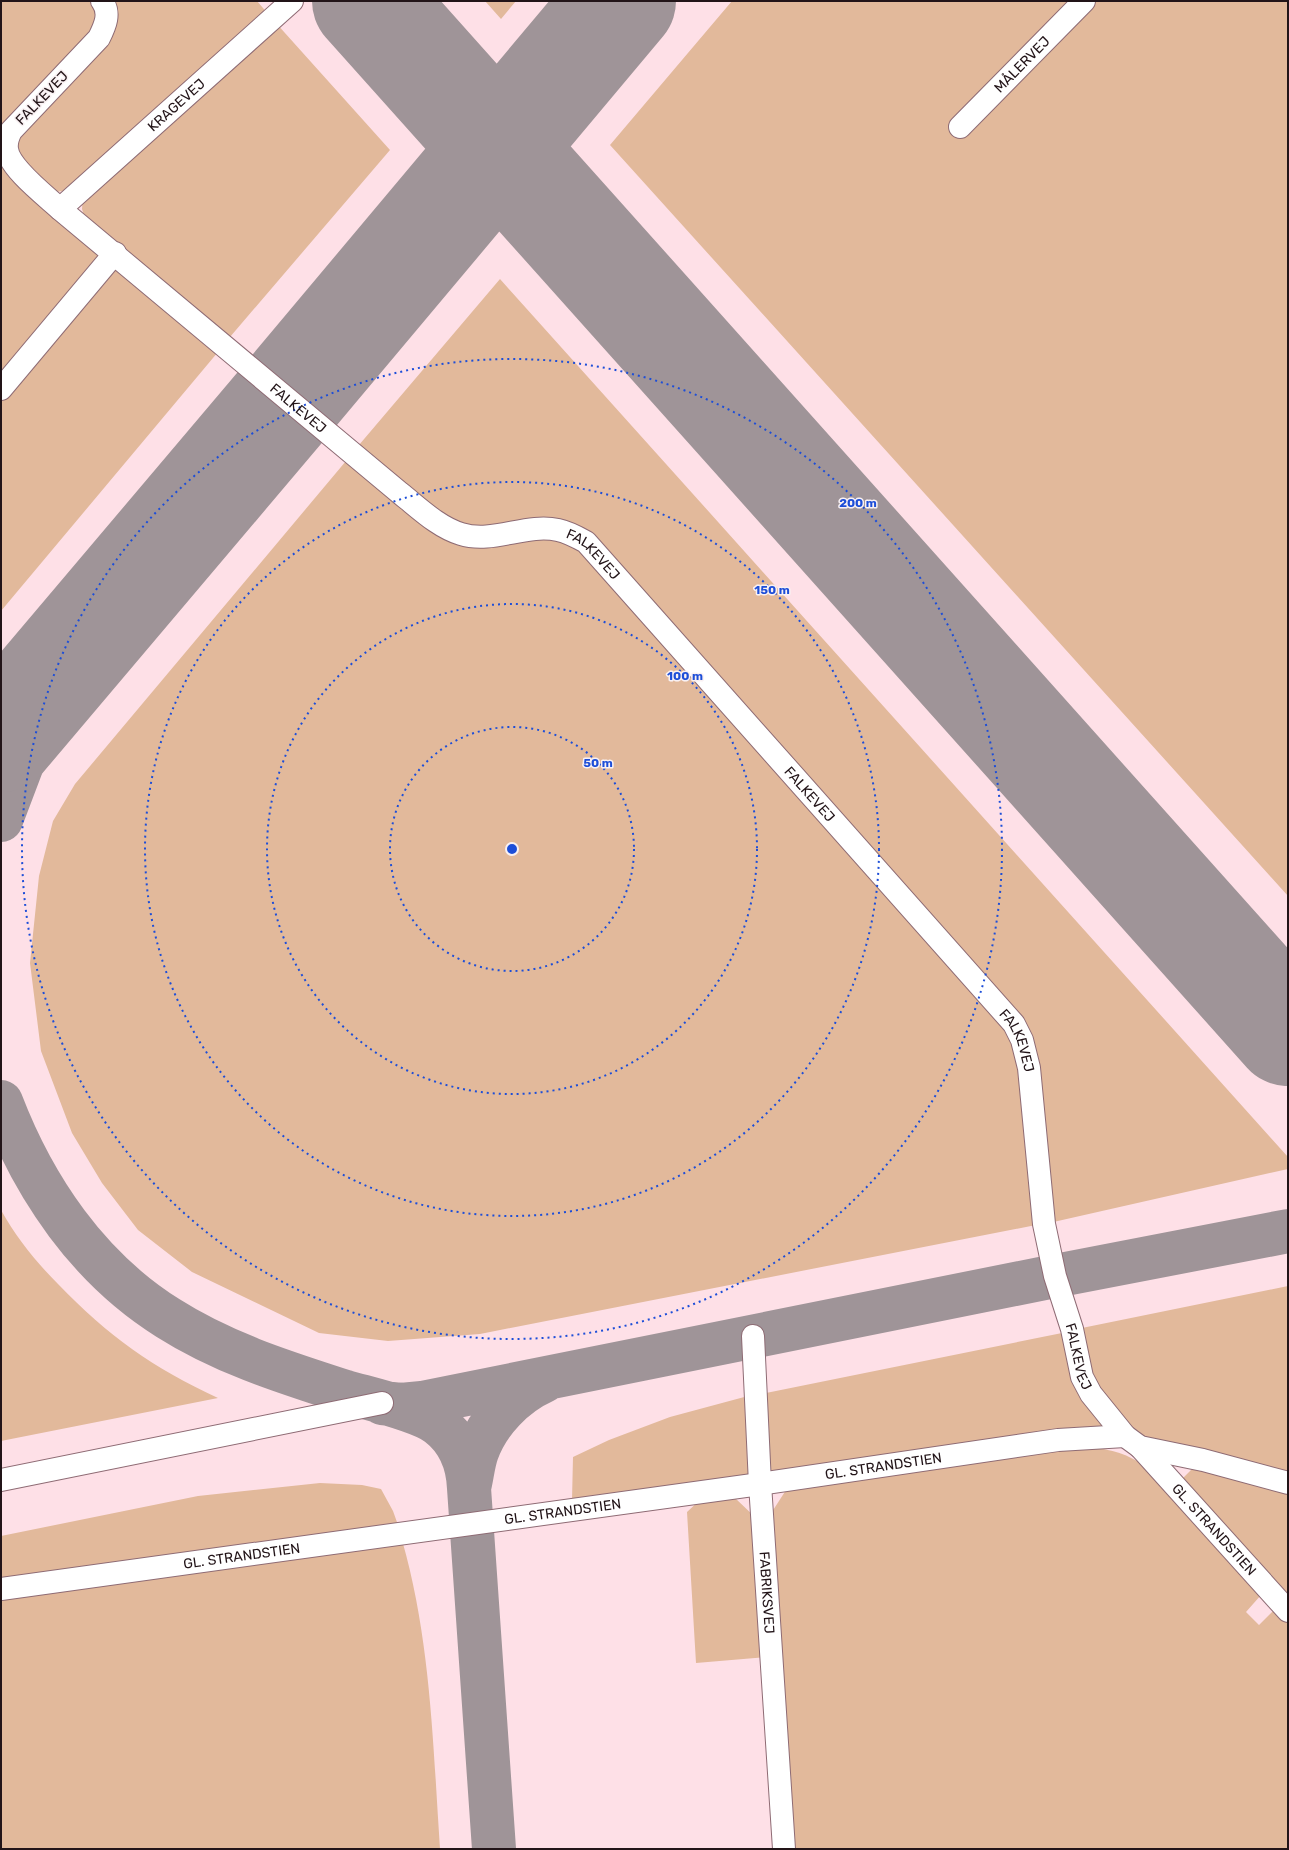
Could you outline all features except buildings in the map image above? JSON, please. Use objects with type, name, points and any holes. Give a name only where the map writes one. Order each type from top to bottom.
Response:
[{"type":"lane","name":"FALKEVEJ","points":[[102,1],[106,7],[107,17],[105,26],[99,38],[11,131],[7,139],[7,150],[10,159],[17,168],[60,209],[115,253],[394,488],[438,523],[460,534],[475,537],[539,529],[557,529],[586,542],[996,1001],[1018,1031],[1029,1068],[1044,1224],[1055,1276],[1072,1329],[1082,1377],[1091,1394],[1133,1442]]},
{"type":"lane","name":"KRAGEVEJ","points":[[60,209],[292,1]]},
{"type":"lane","name":"MÅLERVEJ","points":[[960,127],[1084,1]]},
{"type":"lane","points":[[1,388],[115,253]]},
{"type":"lane","name":"FABRIKSVEJ","points":[[753,1336],[760,1484],[784,1849]]},
{"type":"lane","points":[[1,1480],[382,1403]]},
{"type":"lane","name":"GL. STRANDSTIEN","points":[[1,1589],[760,1484],[1058,1440],[1133,1442],[1288,1611]]},
{"type":"lane","points":[[1133,1442],[1288,1483]]},
{"type":"shaded area","points":[[1,1],[1288,1],[1288,1849],[1,1849]]},
{"type":"shaded area","points":[[1,1],[93,1],[98,27],[1,133]]},
{"type":"shaded area","points":[[109,1],[257,1],[269,15],[72,189],[52,193],[18,162],[17,129],[110,39],[115,28],[117,16],[116,11]]},
{"type":"shaded area","points":[[485,1],[516,1],[501,19]]},
{"type":"shaded area","points":[[732,1],[1288,1],[1288,896],[610,145]]},
{"type":"shaded area","points":[[276,23],[390,150],[230,337],[223,338],[86,222],[82,209],[83,195]]},
{"type":"shaded area","points":[[1,163],[97,251],[99,258],[1,382]]},
{"type":"shaded area","points":[[110,267],[125,267],[218,352],[1,611],[1,396]]},
{"type":"shaded area","points":[[500,279],[1288,1157],[1288,1169],[1049,1223],[1026,1041],[587,536],[515,527],[451,525],[359,445]]},
{"type":"shaded area","points":[[346,461],[431,524],[533,535],[581,545],[1014,1035],[1041,1224],[480,1334],[388,1341],[319,1333],[192,1272],[138,1230],[102,1183],[72,1133],[41,1051],[30,963],[39,876],[53,821],[75,784]]},
{"type":"shaded area","points":[[1,1210],[13,1230],[34,1258],[95,1320],[132,1349],[152,1362],[195,1387],[218,1398],[1,1441]]},
{"type":"shaded area","points":[[1288,1286],[1288,1474],[1145,1440],[1127,1429],[1094,1384],[1077,1329]]},
{"type":"shaded area","points":[[1067,1332],[1111,1429],[769,1473],[766,1393]]},
{"type":"shaded area","points":[[748,1396],[754,1474],[572,1500],[573,1457],[609,1440],[670,1417]]},
{"type":"shaded area","points":[[1086,1446],[1120,1453],[1150,1469],[1261,1595],[1246,1612],[1259,1625],[1275,1609],[1288,1624],[1288,1849],[795,1849],[768,1518],[788,1487]]},
{"type":"shaded area","points":[[1193,1468],[1288,1490],[1288,1598],[1182,1479]]},
{"type":"shaded area","points":[[320,1483],[362,1485],[381,1489],[393,1511],[398,1525],[1,1581],[1,1536],[198,1496]]},
{"type":"shaded area","points":[[735,1498],[756,1518],[766,1657],[696,1663],[687,1512],[701,1499]]},
{"type":"shaded area","points":[[402,1540],[412,1578],[425,1655],[433,1733],[440,1849],[1,1849],[1,1595]]},
{"type":"taxiway","points":[[1,820],[29,746],[101,619]]},
{"type":"taxiway","points":[[1268,1009],[1288,1025]]},
{"type":"taxiway","points":[[1,1102],[14,1134],[30,1165],[47,1195],[67,1224],[113,1275],[139,1298],[168,1318],[210,1342],[232,1352],[300,1377],[407,1410],[430,1419],[445,1430],[457,1445],[467,1470],[469,1488]]},
{"type":"taxiway","points":[[382,1403],[401,1405],[422,1403],[1055,1276],[1288,1231]]},
{"type":"taxiway","points":[[494,1849],[469,1488],[477,1452],[495,1419],[523,1393],[544,1381]]},
{"type":"runway","points":[[367,1],[1288,1031]]},
{"type":"runway","points":[[1,737],[621,1]]}]
